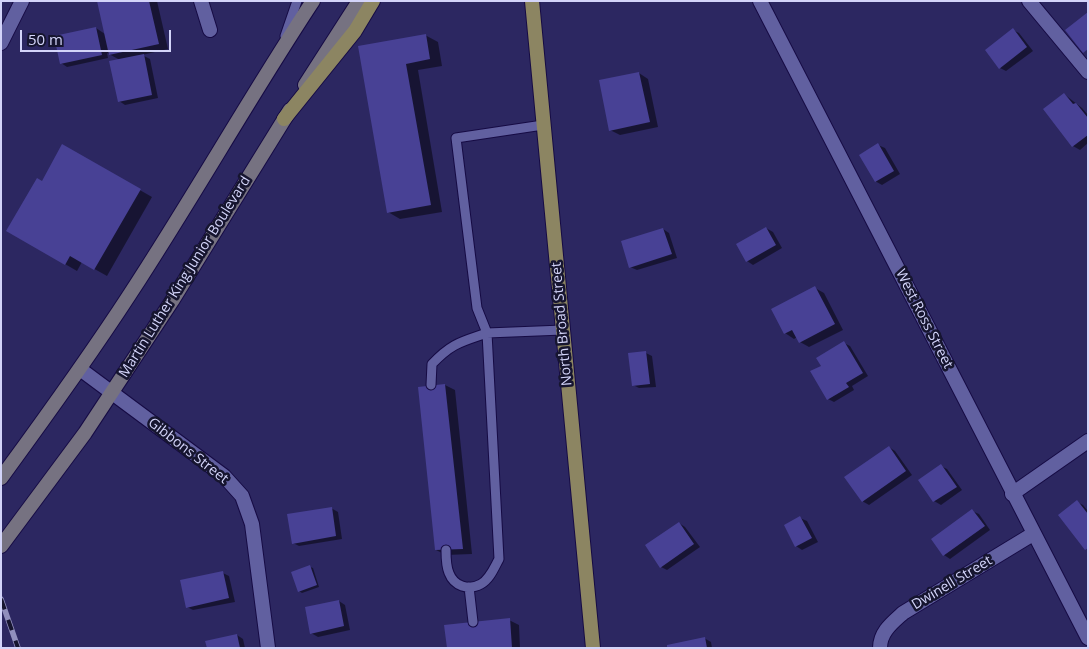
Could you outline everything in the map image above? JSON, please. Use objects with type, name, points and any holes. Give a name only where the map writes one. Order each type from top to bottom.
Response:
[{"type":"main road","points":[[1,478],[67,388],[135,285],[313,1]]},
{"type":"main road","name":"Martin Luther King Junior Boulevard","points":[[1,546],[85,433],[172,301],[359,1]]},
{"type":"main road","points":[[284,119],[356,31],[373,1]]},
{"type":"main road","name":"North Broad Street","points":[[532,1],[593,648]]},
{"type":"street","points":[[1,43],[22,1]]},
{"type":"street","points":[[201,1],[210,30]]},
{"type":"street","name":"West Ross Street","points":[[760,1],[851,175],[1012,494],[1088,638]]},
{"type":"street","points":[[1029,1],[1086,65]]},
{"type":"street","name":"Gibbons Street","points":[[80,369],[224,476],[242,496],[252,524],[268,648]]},
{"type":"street","points":[[1012,494],[1088,440]]},
{"type":"street","name":"Dwinell Street","points":[[880,644],[887,628],[903,612],[1033,534]]},
{"type":"lane","points":[[280,52],[297,1]]},
{"type":"lane","points":[[446,550],[448,572],[453,581],[460,586],[469,587],[481,584],[492,573],[498,559],[487,333],[477,308],[456,138],[543,125]]},
{"type":"lane","points":[[432,386],[432,364],[454,344],[487,333],[563,330]]},
{"type":"lane","points":[[469,587],[473,622]]},
{"type":"building","points":[[97,1],[149,1],[159,44],[109,55]]},
{"type":"building","points":[[1088,12],[1088,49],[1083,53],[1065,30]]},
{"type":"building","points":[[96,27],[102,55],[60,64],[54,36]]},
{"type":"building","points":[[1013,28],[1027,47],[999,69],[985,50]]},
{"type":"building","points":[[426,34],[430,59],[406,64],[431,205],[387,213],[358,46]]},
{"type":"building","points":[[144,54],[152,95],[118,102],[109,61]]},
{"type":"building","points":[[639,72],[650,122],[609,131],[599,80]]},
{"type":"building","points":[[1064,93],[1073,104],[1076,103],[1088,118],[1088,135],[1072,147],[1043,109]]},
{"type":"building","points":[[878,143],[894,171],[875,182],[859,155]]},
{"type":"building","points":[[62,144],[141,189],[94,270],[70,256],[65,265],[6,231],[37,178],[42,181]]},
{"type":"building","points":[[766,227],[776,245],[746,262],[736,244]]},
{"type":"building","points":[[663,228],[672,254],[629,268],[621,241]]},
{"type":"building","points":[[815,286],[835,324],[799,343],[792,330],[784,334],[771,309]]},
{"type":"building","points":[[844,341],[863,373],[846,383],[849,387],[827,400],[810,371],[821,366],[816,358]]},
{"type":"building","points":[[646,351],[650,384],[632,386],[628,353]]},
{"type":"building","points":[[445,384],[463,549],[435,550],[418,387]]},
{"type":"building","points":[[889,446],[906,471],[862,502],[844,477]]},
{"type":"building","points":[[941,464],[957,487],[933,502],[918,480]]},
{"type":"building","points":[[1077,500],[1088,514],[1088,548],[1085,550],[1058,515]]},
{"type":"building","points":[[332,507],[336,536],[292,544],[287,514]]},
{"type":"building","points":[[972,509],[985,526],[943,556],[931,539]]},
{"type":"building","points":[[800,516],[812,538],[795,547],[784,525]]},
{"type":"building","points":[[679,522],[694,544],[660,568],[645,545]]},
{"type":"building","points":[[310,565],[317,585],[298,592],[291,572]]},
{"type":"building","points":[[223,571],[229,598],[186,608],[180,580]]},
{"type":"building","points":[[339,600],[344,626],[310,634],[305,607]]},
{"type":"building","points":[[510,618],[512,648],[447,648],[444,625]]},
{"type":"building","points":[[237,634],[240,648],[207,648],[205,641]]},
{"type":"building","points":[[705,637],[707,648],[667,648],[667,645]]},
{"type":"railway","points":[[1,599],[18,648]]}]
